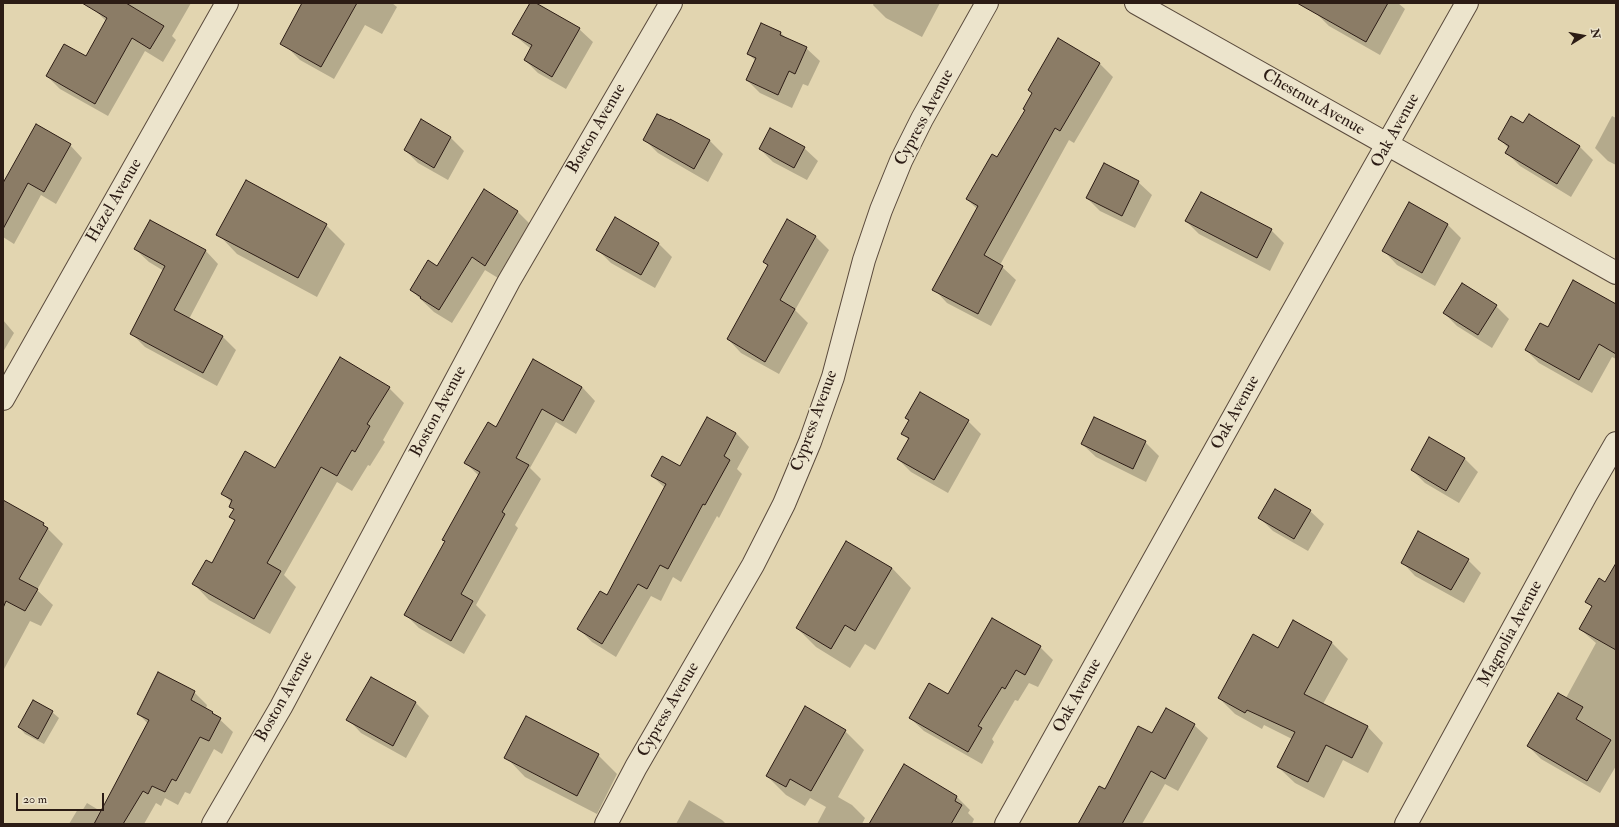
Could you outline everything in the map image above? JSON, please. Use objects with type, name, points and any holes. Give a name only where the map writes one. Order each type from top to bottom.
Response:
[{"type":"street","name":"Hazel Avenue","points":[[3,399],[227,3]]},
{"type":"street","name":"Boston Avenue","points":[[213,824],[281,707],[509,281],[670,3]]},
{"type":"street","name":"Cypress Avenue","points":[[606,824],[636,767],[753,565],[784,504],[810,442],[832,377],[864,260],[881,210],[901,161],[987,3]]},
{"type":"street","name":"Chestnut Avenue","points":[[1136,3],[1616,273]]},
{"type":"street","name":"Oak Avenue","points":[[1006,824],[1467,3]]},
{"type":"street","name":"Magnolia Avenue","points":[[1406,824],[1586,495],[1616,444]]},
{"type":"building","points":[[82,3],[126,3],[164,26],[150,49],[132,38],[95,104],[46,76],[64,44],[86,56],[107,18]]},
{"type":"building","points":[[302,3],[357,3],[321,67],[280,44]]},
{"type":"building","points":[[530,3],[536,3],[580,28],[552,77],[524,60],[532,45],[512,34]]},
{"type":"building","points":[[1297,3],[1388,3],[1366,42]]},
{"type":"building","points":[[761,23],[781,32],[780,35],[807,47],[795,74],[789,71],[778,95],[746,80],[756,58],[747,54]]},
{"type":"building","points":[[1058,38],[1100,63],[1060,131],[1055,128],[984,255],[1003,266],[978,314],[932,290],[978,206],[966,199],[992,154],[997,157],[1025,110],[1023,109],[1032,93],[1028,90]]},
{"type":"building","points":[[657,114],[670,119],[710,140],[694,169],[643,140]]},
{"type":"building","points":[[1529,114],[1580,146],[1557,184],[1505,153],[1509,146],[1498,139],[1511,116],[1523,123]]},
{"type":"building","points":[[421,119],[451,137],[434,168],[404,150]]},
{"type":"building","points":[[36,124],[71,144],[44,192],[28,183],[3,229],[3,183]]},
{"type":"building","points":[[770,128],[805,147],[794,168],[759,149]]},
{"type":"building","points":[[1104,163],[1139,181],[1122,216],[1086,198]]},
{"type":"building","points":[[246,180],[327,224],[298,278],[216,235]]},
{"type":"building","points":[[484,189],[518,211],[485,266],[472,257],[439,310],[410,290],[428,260],[437,266]]},
{"type":"building","points":[[1201,192],[1272,229],[1257,258],[1185,221]]},
{"type":"building","points":[[1409,202],[1448,224],[1422,273],[1382,251]]},
{"type":"building","points":[[615,217],[659,243],[641,275],[596,250]]},
{"type":"building","points":[[787,219],[816,236],[780,300],[795,309],[765,362],[727,339],[768,265],[763,262]]},
{"type":"building","points":[[150,220],[206,250],[174,310],[223,336],[203,373],[130,334],[165,266],[134,249]]},
{"type":"building","points":[[1573,280],[1616,304],[1616,354],[1599,344],[1579,380],[1525,350],[1540,323],[1548,327]]},
{"type":"building","points":[[1462,283],[1497,305],[1478,335],[1443,313]]},
{"type":"building","points":[[340,357],[390,387],[367,424],[370,426],[355,452],[352,450],[337,476],[321,467],[267,563],[281,571],[254,619],[192,584],[206,560],[212,563],[235,520],[229,517],[234,509],[229,507],[232,500],[221,494],[245,451],[275,468]]},
{"type":"building","points":[[533,359],[582,387],[563,421],[542,409],[516,458],[529,465],[502,512],[505,514],[461,594],[473,601],[451,641],[404,615],[445,541],[442,540],[480,472],[464,463],[488,422],[496,427]]},
{"type":"building","points":[[920,392],[969,420],[934,480],[897,459],[909,438],[901,434],[909,420],[905,418]]},
{"type":"building","points":[[707,417],[736,433],[724,456],[730,460],[705,505],[703,504],[668,569],[660,565],[647,589],[638,584],[602,644],[577,629],[600,591],[607,595],[666,484],[651,476],[662,456],[680,466]]},
{"type":"building","points":[[1094,417],[1146,441],[1133,469],[1081,444]]},
{"type":"building","points":[[1429,437],[1465,458],[1446,491],[1411,470]]},
{"type":"building","points":[[1275,489],[1311,510],[1294,539],[1258,518]]},
{"type":"building","points":[[3,500],[44,523],[43,525],[48,528],[19,579],[38,589],[25,611],[6,601],[3,608]]},
{"type":"building","points":[[1418,531],[1469,559],[1451,590],[1401,563]]},
{"type":"building","points":[[846,541],[892,568],[855,631],[845,625],[831,649],[796,628]]},
{"type":"building","points":[[1616,563],[1616,650],[1579,629],[1592,606],[1585,602],[1599,578],[1605,582]]},
{"type":"building","points":[[992,618],[1041,646],[1025,675],[1016,670],[1005,689],[1002,687],[978,726],[982,728],[968,752],[909,718],[929,683],[948,694]]},
{"type":"building","points":[[1293,620],[1332,642],[1304,694],[1368,726],[1352,758],[1326,745],[1308,782],[1277,767],[1295,732],[1247,710],[1245,713],[1218,698],[1253,634],[1278,648]]},
{"type":"building","points":[[158,672],[195,691],[191,700],[221,718],[209,741],[200,737],[176,781],[172,779],[165,792],[152,786],[148,794],[143,791],[123,824],[94,824],[149,720],[137,714]]},
{"type":"building","points":[[371,677],[416,702],[393,746],[346,720]]},
{"type":"building","points":[[1558,693],[1583,707],[1576,719],[1611,740],[1587,781],[1527,746]]},
{"type":"building","points":[[33,700],[53,711],[38,739],[18,727]]},
{"type":"building","points":[[805,706],[846,730],[811,791],[790,779],[786,787],[766,776]]},
{"type":"building","points":[[1166,708],[1195,724],[1165,779],[1151,771],[1122,824],[1078,824],[1099,786],[1105,789],[1138,726],[1152,733]]},
{"type":"building","points":[[526,716],[599,754],[577,796],[504,758]]},
{"type":"building","points":[[904,764],[957,796],[955,801],[962,805],[951,824],[869,824]]}]
